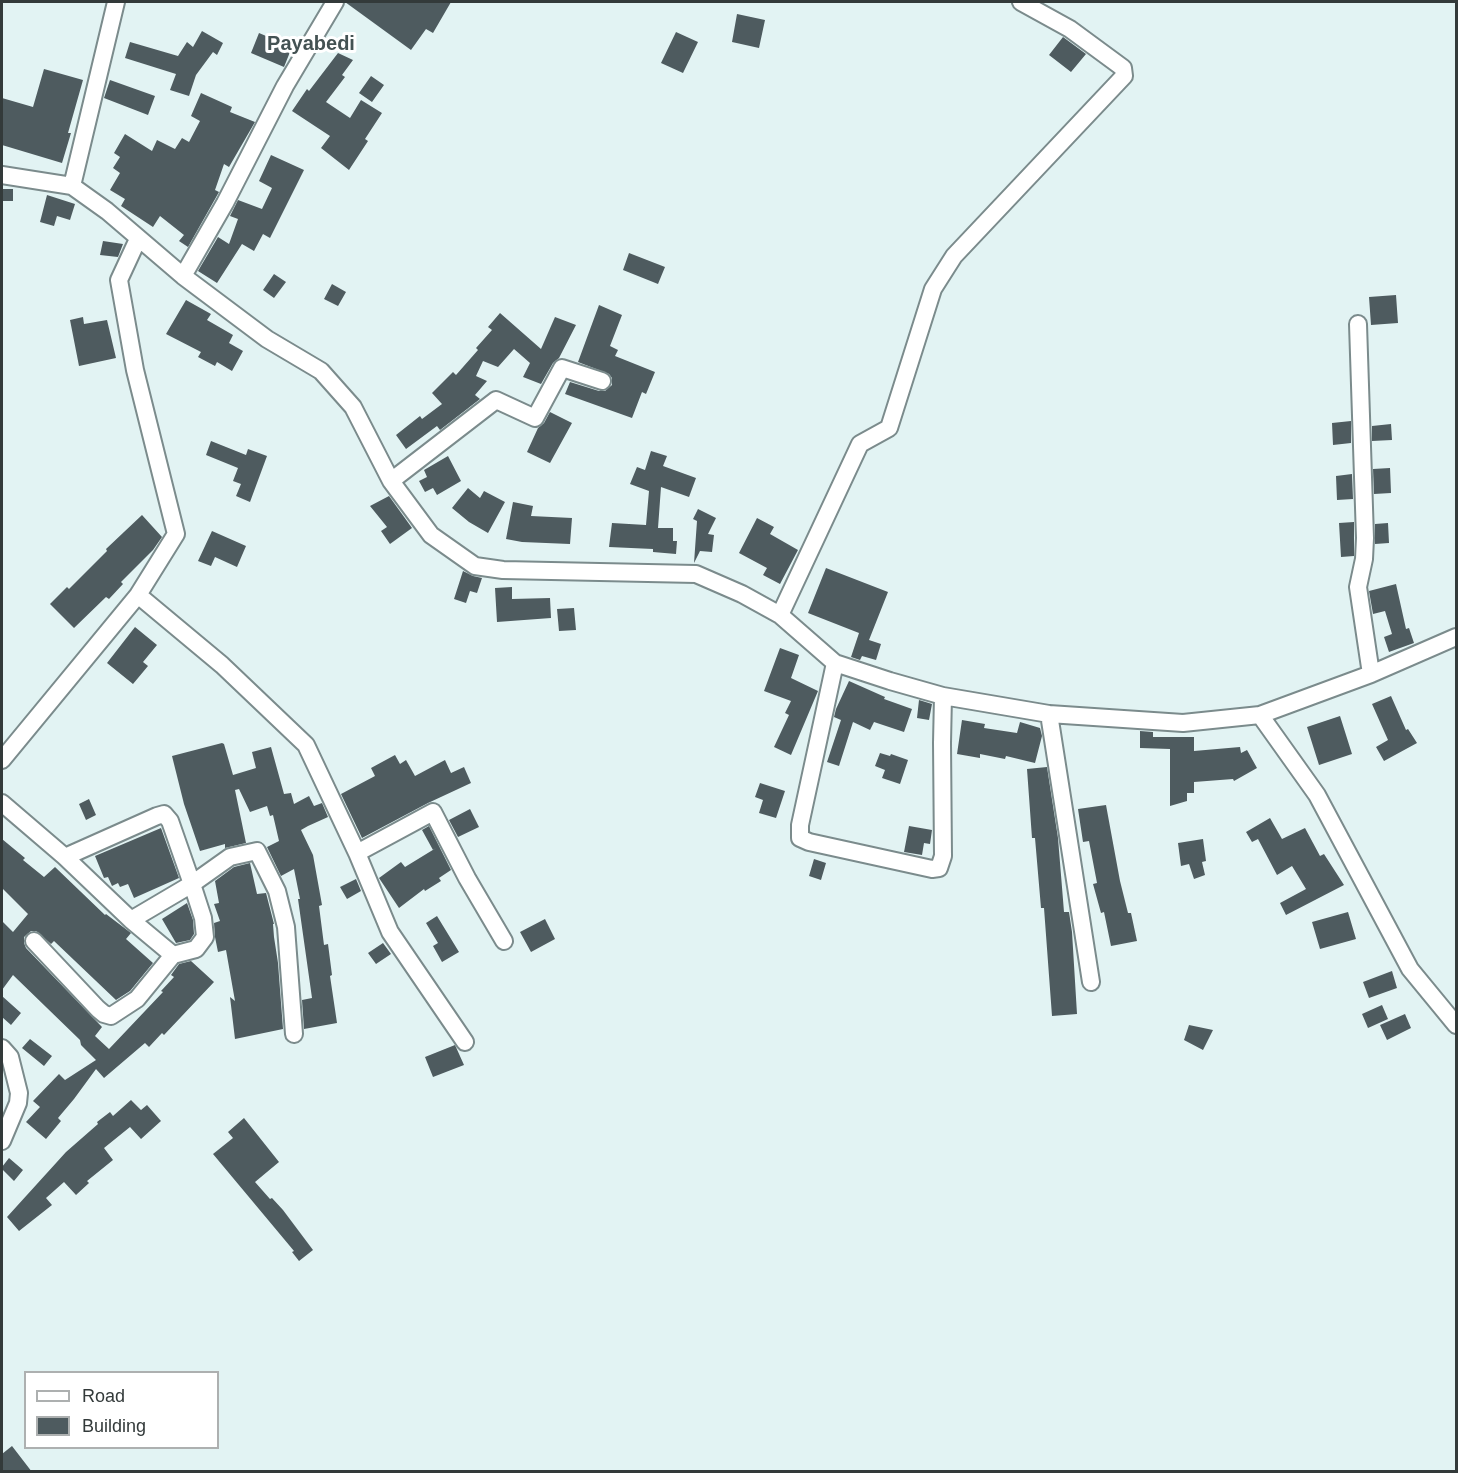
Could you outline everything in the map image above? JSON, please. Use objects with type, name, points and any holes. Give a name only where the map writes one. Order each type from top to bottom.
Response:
[{"type":"street","points":[[72,186],[116,2]]},
{"type":"street","points":[[183,276],[225,202],[285,86],[334,2]]},
{"type":"street","points":[[780,615],[860,444],[889,428],[933,289],[954,256],[1125,76],[1123,68],[1070,29],[1022,2]]},
{"type":"street","points":[[2,175],[72,186],[107,211],[183,276],[267,339],[321,371],[353,406],[391,481],[431,535],[475,566],[514,571],[696,574],[742,594],[780,615],[835,663],[943,696],[1049,714],[1183,723],[1260,715],[1371,674],[1456,637]]},
{"type":"street","points":[[2,760],[138,595],[176,534],[135,370],[119,280],[138,239]]},
{"type":"street","points":[[1358,324],[1365,538],[1359,587],[1371,674]]},
{"type":"street","points":[[391,481],[496,400],[535,418],[562,368],[602,381]]},
{"type":"street","points":[[138,595],[222,665],[306,745],[357,853],[390,932],[465,1042]]},
{"type":"street","points":[[835,663],[800,825],[800,838],[809,842],[932,869],[939,868],[943,856],[943,696]]},
{"type":"street","points":[[1049,714],[1091,982]]},
{"type":"street","points":[[1260,715],[1317,795],[1410,969],[1456,1025]]},
{"type":"street","points":[[2,803],[173,955]]},
{"type":"street","points":[[357,853],[433,812],[467,878],[504,941]]},
{"type":"street","points":[[34,941],[98,1009],[111,1016],[137,999],[173,955],[196,948],[205,937],[203,918],[192,885],[170,821],[164,814],[65,857]]},
{"type":"street","points":[[131,920],[192,885],[230,857],[257,851],[277,891],[286,927],[294,1034]]},
{"type":"street","points":[[2,1048],[10,1057],[19,1093],[18,1103],[2,1141]]},
{"type":"building","points":[[345,2],[451,2],[433,33],[426,29],[411,50]]},
{"type":"building","points":[[737,14],[765,20],[759,48],[732,42]]},
{"type":"building","points":[[202,31],[223,43],[217,55],[213,52],[196,75],[189,96],[170,90],[176,74],[125,58],[130,42],[178,56],[187,42],[193,47]]},
{"type":"building","points":[[676,32],[698,42],[683,73],[661,63]]},
{"type":"building","points":[[259,33],[292,47],[284,67],[251,53]]},
{"type":"building","points":[[1063,37],[1086,54],[1071,72],[1049,55]]},
{"type":"building","points":[[338,53],[353,60],[342,75],[345,77],[326,102],[350,118],[361,100],[382,113],[365,139],[368,141],[349,170],[321,148],[330,136],[292,111],[307,89],[309,91]]},
{"type":"building","points":[[44,69],[83,80],[62,163],[2,145],[2,98],[33,107]]},
{"type":"building","points":[[371,76],[384,85],[372,102],[359,93]]},
{"type":"building","points":[[110,80],[155,96],[148,115],[104,98]]},
{"type":"building","points":[[201,93],[232,107],[230,112],[255,122],[229,167],[224,164],[215,190],[219,192],[188,247],[179,241],[184,235],[160,216],[153,227],[121,206],[125,199],[110,190],[120,173],[113,168],[120,157],[114,153],[125,134],[152,151],[157,140],[175,149],[182,138],[189,142],[200,121],[191,116]]},
{"type":"building","points":[[271,155],[304,170],[270,238],[263,234],[254,251],[242,244],[217,283],[198,271],[218,237],[229,244],[238,219],[230,216],[238,200],[262,209],[272,188],[259,181]]},
{"type":"building","points":[[2,189],[13,189],[13,201],[2,201]]},
{"type":"building","points":[[47,195],[75,204],[70,220],[57,216],[54,226],[40,222]]},
{"type":"building","points":[[103,241],[123,244],[118,257],[100,255]]},
{"type":"building","points":[[629,253],[665,267],[658,284],[623,270]]},
{"type":"building","points":[[274,274],[286,282],[274,298],[263,290]]},
{"type":"building","points":[[332,284],[346,292],[338,306],[324,299]]},
{"type":"building","points":[[1396,295],[1398,323],[1371,325],[1369,297]]},
{"type":"building","points":[[186,300],[211,314],[207,320],[233,335],[229,343],[243,351],[232,371],[217,362],[215,366],[198,357],[201,352],[166,334]]},
{"type":"building","points":[[599,305],[622,315],[610,346],[618,350],[615,356],[655,372],[646,394],[642,392],[632,418],[565,394],[570,382],[599,391],[605,391],[612,385],[612,378],[609,374],[578,362]]},
{"type":"building","points":[[500,313],[541,349],[555,317],[576,325],[559,358],[553,363],[541,384],[523,377],[530,363],[514,349],[498,367],[483,361],[476,376],[487,381],[475,395],[480,399],[440,430],[437,426],[406,449],[396,435],[420,416],[422,419],[442,404],[432,393],[453,372],[456,375],[478,350],[476,348],[492,330],[488,327]]},
{"type":"building","points":[[83,317],[84,324],[107,320],[116,358],[79,366],[70,320]]},
{"type":"building","points":[[550,412],[572,423],[550,463],[527,452],[538,428]]},
{"type":"building","points":[[1351,421],[1351,443],[1333,445],[1332,423]]},
{"type":"building","points":[[1391,424],[1392,440],[1372,441],[1372,426]]},
{"type":"building","points":[[211,441],[246,455],[248,449],[267,456],[250,502],[236,496],[241,484],[233,481],[238,468],[206,455]]},
{"type":"building","points":[[651,451],[667,456],[663,466],[696,478],[689,497],[661,487],[658,528],[673,528],[673,541],[677,541],[676,554],[653,552],[653,549],[609,547],[612,523],[646,525],[649,491],[630,484],[637,467],[645,470]]},
{"type":"building","points":[[448,456],[461,481],[437,495],[433,488],[425,492],[419,481],[427,477],[424,470]]},
{"type":"building","points":[[1390,468],[1391,493],[1374,494],[1373,469]]},
{"type":"building","points":[[1352,474],[1353,499],[1337,500],[1336,476]]},
{"type":"building","points":[[468,488],[480,498],[484,491],[505,502],[488,533],[469,522],[452,508]]},
{"type":"building","points":[[389,496],[412,528],[390,544],[381,531],[387,527],[370,506]]},
{"type":"building","points":[[513,502],[533,506],[531,516],[572,518],[570,544],[506,539]]},
{"type":"building","points":[[698,509],[716,518],[708,534],[714,535],[712,552],[700,551],[694,563],[697,521],[693,519]]},
{"type":"building","points":[[142,515],[162,537],[153,550],[121,582],[123,584],[109,599],[106,597],[74,628],[50,604],[67,587],[69,589]]},
{"type":"building","points":[[757,518],[774,527],[770,534],[798,550],[780,584],[763,575],[767,568],[739,553]]},
{"type":"building","points":[[1354,522],[1354,556],[1341,557],[1339,523]]},
{"type":"building","points":[[1388,523],[1389,543],[1375,544],[1375,524]]},
{"type":"building","points":[[212,531],[246,546],[237,567],[215,557],[211,566],[198,561]]},
{"type":"building","points":[[826,568],[888,592],[869,640],[881,644],[876,660],[862,656],[860,660],[851,657],[859,633],[808,613]]},
{"type":"building","points":[[463,571],[482,578],[477,593],[470,591],[466,603],[454,599]]},
{"type":"building","points":[[1396,584],[1406,629],[1409,628],[1414,643],[1389,652],[1384,637],[1392,634],[1385,611],[1373,614],[1369,591]]},
{"type":"building","points":[[512,587],[512,599],[550,598],[551,618],[497,622],[495,588]]},
{"type":"building","points":[[574,608],[576,630],[559,631],[557,609]]},
{"type":"building","points":[[135,627],[157,645],[143,662],[148,666],[133,684],[107,663]]},
{"type":"building","points":[[780,648],[799,655],[791,678],[818,691],[791,755],[774,747],[789,715],[785,713],[791,701],[764,691]]},
{"type":"building","points":[[849,681],[885,697],[884,699],[912,709],[904,732],[874,722],[870,730],[853,722],[839,766],[827,762],[841,720],[834,717],[836,709]]},
{"type":"building","points":[[1391,696],[1406,730],[1408,729],[1417,743],[1384,761],[1376,747],[1388,740],[1372,704]]},
{"type":"building","points":[[919,700],[932,704],[929,720],[917,718]]},
{"type":"building","points":[[1340,716],[1352,754],[1319,765],[1307,727]]},
{"type":"building","points":[[962,720],[985,724],[984,728],[1017,733],[1020,722],[1040,728],[1042,736],[1035,763],[1006,756],[1005,759],[980,754],[980,758],[957,754]]},
{"type":"building","points":[[1140,731],[1153,732],[1153,737],[1194,737],[1194,751],[1240,747],[1241,753],[1247,750],[1257,768],[1234,781],[1233,779],[1194,782],[1194,793],[1187,793],[1187,801],[1170,806],[1170,749],[1140,748]]},
{"type":"building","points":[[222,743],[233,775],[256,768],[252,752],[271,747],[284,794],[291,793],[294,804],[309,796],[314,806],[322,803],[328,817],[301,830],[313,855],[322,905],[319,906],[324,945],[328,944],[337,1023],[304,1029],[302,1000],[312,998],[298,899],[300,899],[294,869],[281,876],[267,847],[279,841],[273,815],[270,816],[267,806],[250,812],[239,789],[235,790],[246,843],[225,848],[225,844],[200,851],[184,804],[172,756]]},
{"type":"building","points":[[880,753],[908,760],[900,784],[882,778],[885,770],[875,766]]},
{"type":"building","points":[[395,755],[400,764],[406,760],[415,776],[445,760],[451,773],[464,767],[471,783],[362,838],[341,794],[375,776],[371,768]]},
{"type":"building","points":[[1047,767],[1058,838],[1064,912],[1069,912],[1072,932],[1077,1014],[1052,1016],[1044,908],[1041,908],[1035,838],[1032,838],[1027,769]]},
{"type":"building","points":[[760,783],[785,791],[776,818],[759,813],[763,800],[755,797]]},
{"type":"building","points":[[89,799],[96,815],[86,820],[79,804]]},
{"type":"building","points":[[1106,805],[1120,881],[1128,913],[1131,913],[1137,941],[1111,946],[1104,912],[1101,913],[1093,884],[1097,883],[1089,841],[1083,842],[1078,809]]},
{"type":"building","points":[[470,809],[479,827],[458,837],[449,820]]},
{"type":"building","points":[[1270,818],[1282,839],[1305,828],[1320,856],[1324,854],[1344,885],[1286,915],[1280,903],[1306,889],[1292,866],[1277,875],[1258,839],[1252,842],[1246,832]]},
{"type":"building","points":[[429,826],[451,870],[439,878],[441,881],[425,891],[424,889],[399,908],[379,878],[401,862],[405,867],[433,850],[422,830]]},
{"type":"building","points":[[909,826],[932,830],[930,844],[924,843],[922,855],[904,852]]},
{"type":"building","points":[[161,828],[179,878],[134,898],[128,884],[120,887],[118,883],[112,886],[108,877],[104,878],[95,856]]},
{"type":"building","points":[[2,839],[44,877],[55,867],[105,915],[131,933],[126,939],[153,963],[130,991],[116,1000],[54,941],[51,944],[36,931],[31,931],[24,937],[26,948],[102,1027],[95,1036],[109,1049],[163,992],[161,991],[174,977],[171,975],[179,964],[191,961],[214,982],[164,1035],[162,1033],[149,1047],[145,1043],[104,1078],[96,1069],[58,1118],[61,1121],[46,1139],[26,1122],[40,1107],[33,1101],[59,1074],[65,1080],[96,1060],[81,1045],[80,1040],[13,975],[2,990],[2,921],[13,932],[28,914],[2,888]]},
{"type":"building","points":[[1203,839],[1206,861],[1202,862],[1205,875],[1194,879],[1189,864],[1181,866],[1178,843]]},
{"type":"building","points":[[814,859],[826,863],[821,880],[809,876]]},
{"type":"building","points":[[250,863],[257,894],[266,893],[274,924],[283,1029],[235,1039],[230,997],[235,1001],[226,950],[218,952],[215,937],[214,923],[220,921],[214,904],[219,903],[215,881],[234,867]]},
{"type":"building","points":[[356,879],[361,891],[347,899],[340,887]]},
{"type":"building","points":[[187,903],[193,920],[194,934],[190,940],[176,943],[162,919]]},
{"type":"building","points":[[1348,912],[1356,939],[1320,949],[1312,922]]},
{"type":"building","points":[[437,916],[459,952],[442,962],[433,946],[438,943],[426,923]]},
{"type":"building","points":[[545,919],[555,939],[531,952],[520,932]]},
{"type":"building","points":[[383,943],[391,954],[376,964],[368,953]]},
{"type":"building","points":[[1392,971],[1397,988],[1369,998],[1363,982]]},
{"type":"building","points":[[2,996],[21,1013],[11,1025],[2,1017]]},
{"type":"building","points":[[1382,1005],[1388,1019],[1368,1028],[1362,1014]]},
{"type":"building","points":[[1405,1014],[1411,1028],[1387,1040],[1380,1025]]},
{"type":"building","points":[[1189,1025],[1213,1030],[1203,1050],[1184,1040]]},
{"type":"building","points":[[30,1039],[52,1056],[44,1066],[22,1048]]},
{"type":"building","points":[[455,1045],[464,1065],[433,1077],[425,1057]]},
{"type":"building","points":[[131,1100],[141,1110],[147,1105],[161,1121],[141,1139],[130,1127],[104,1148],[113,1160],[87,1181],[89,1183],[76,1195],[64,1182],[46,1198],[52,1205],[19,1231],[7,1217],[66,1152],[98,1124],[97,1122],[110,1112],[113,1116]]},
{"type":"building","points":[[244,1118],[279,1162],[255,1182],[283,1210],[313,1250],[299,1261],[292,1252],[294,1251],[213,1154],[233,1138],[228,1132]]},
{"type":"building","points":[[9,1158],[23,1170],[14,1181],[2,1169]]},
{"type":"building","points":[[12,1446],[32,1472],[2,1472],[2,1454]]},
{"type":"district","name":"Payabedi","points":[[311,44]]}]
